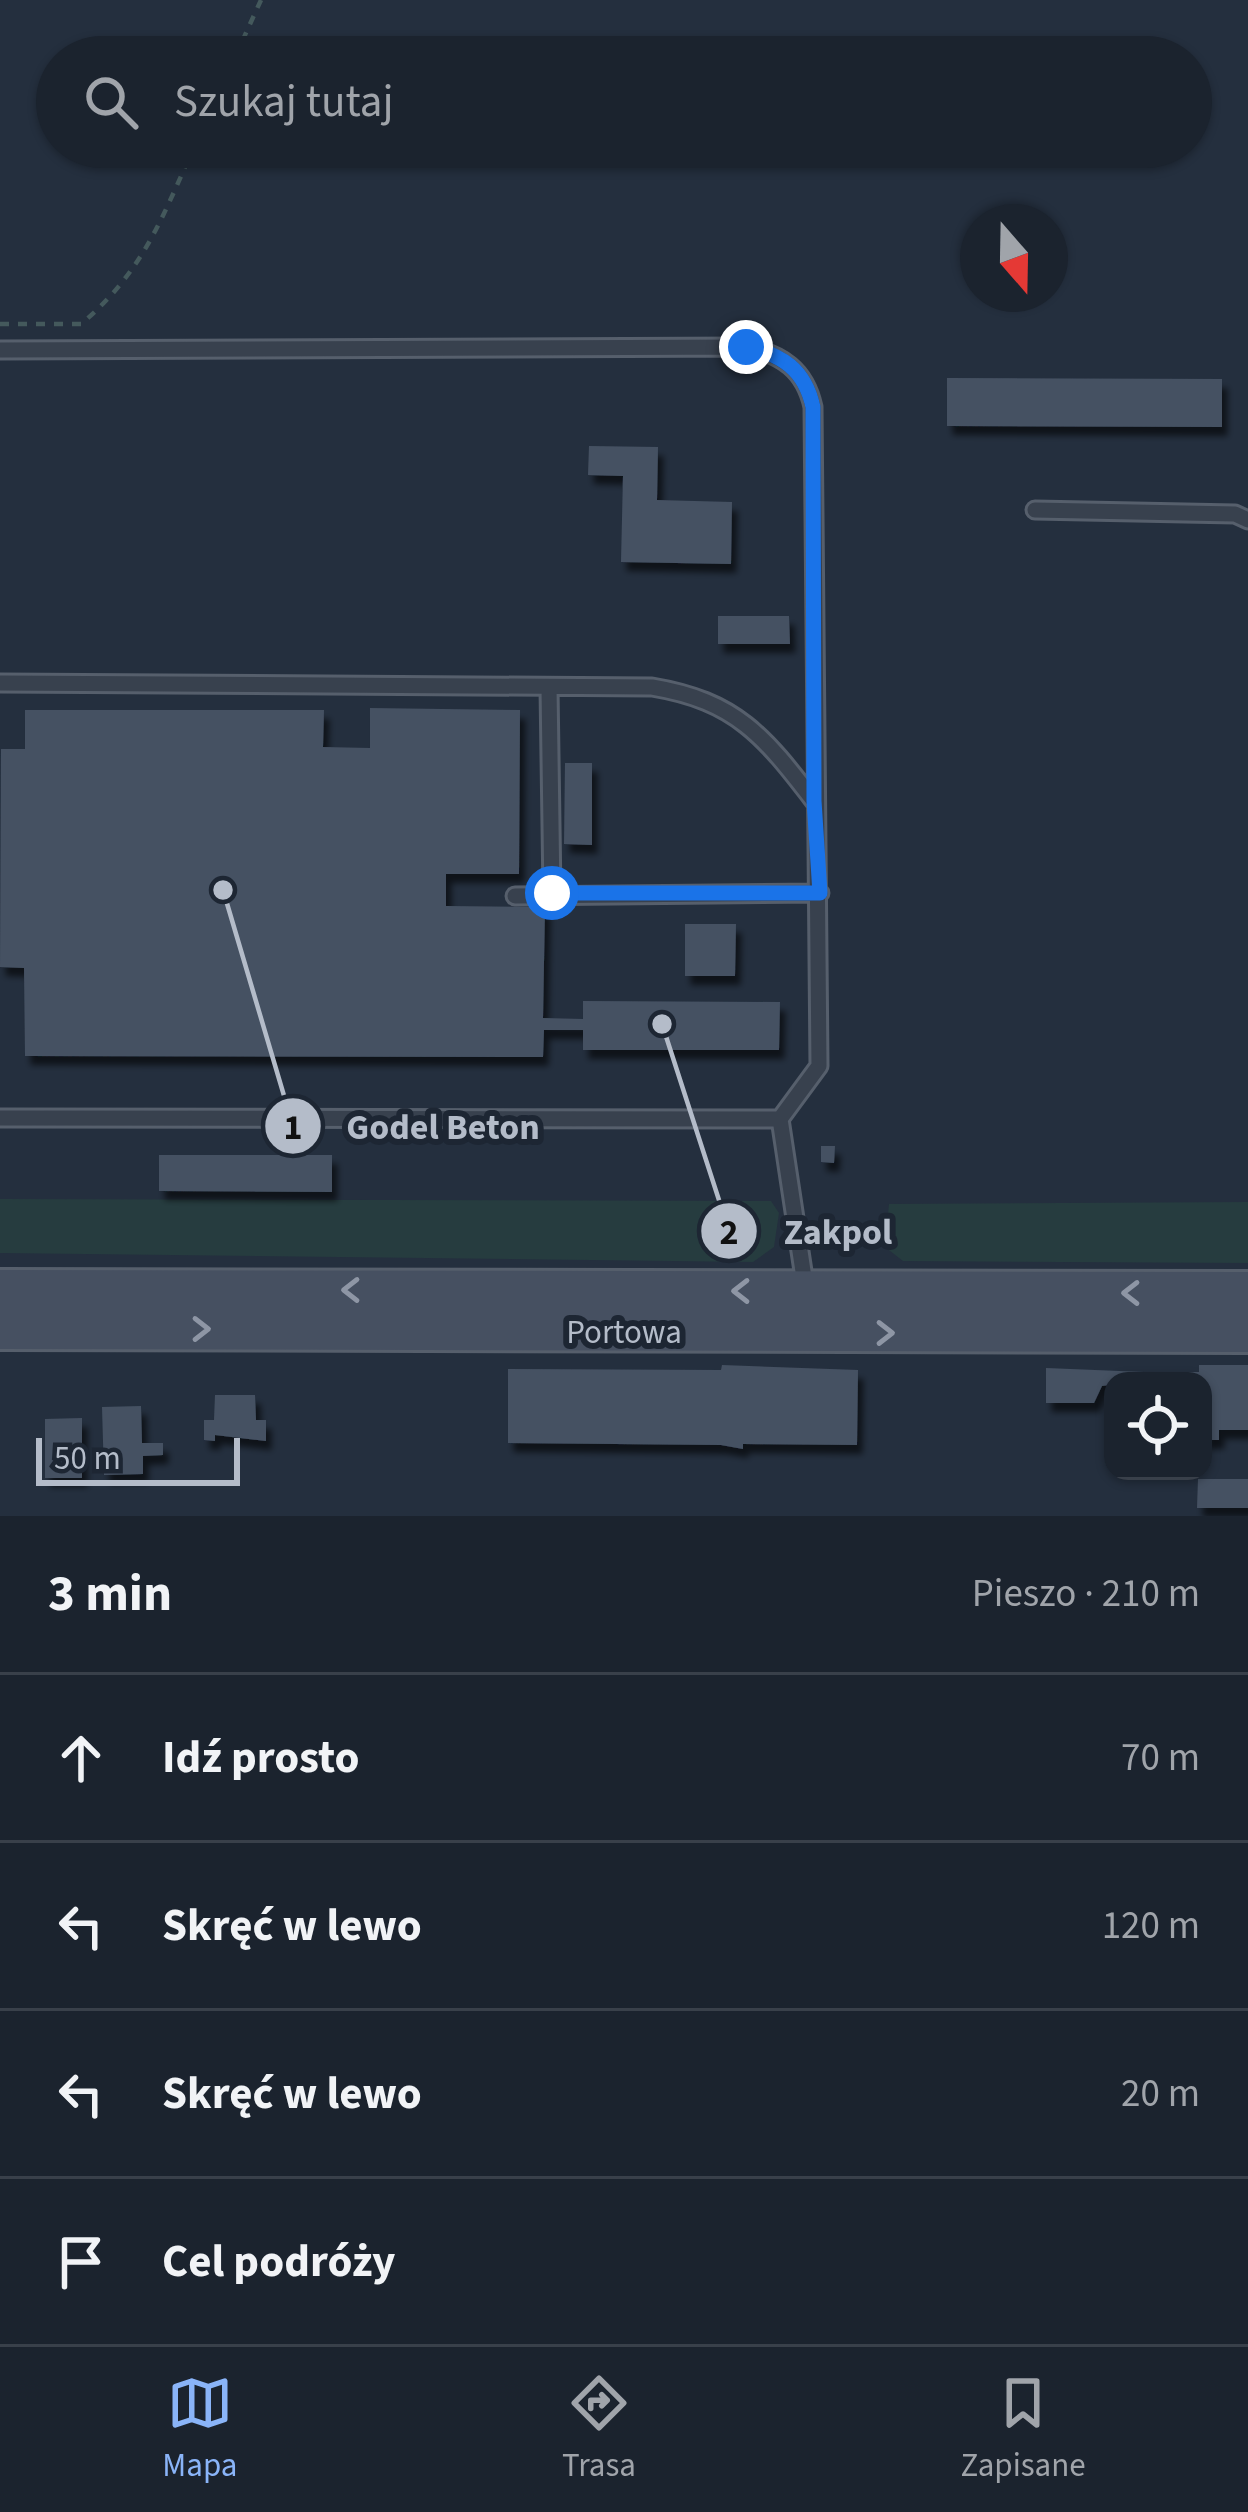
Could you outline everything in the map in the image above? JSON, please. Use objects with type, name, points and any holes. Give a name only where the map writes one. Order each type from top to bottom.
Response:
[{"type":"street","name":"Portowa","points":[[0,1291],[109,1309],[807,1333],[1248,1331]]},
{"type":"street","name":"Portowa","points":[[0,1328],[109,1309],[806,1291],[1248,1293]]},
{"type":"lane","points":[[0,350],[746,347],[782,359],[802,376],[813,407],[819,1066],[780,1119],[806,1291],[807,1333]]},
{"type":"lane","points":[[1035,510],[1235,514],[1248,520]]},
{"type":"lane","points":[[0,683],[652,687],[692,694],[726,708],[770,744],[814,801]]},
{"type":"lane","points":[[549,688],[552,893]]},
{"type":"lane","points":[[514,896],[820,893]]},
{"type":"lane","points":[[0,1118],[780,1119]]},
{"type":"path","points":[[245,36],[261,0]]},
{"type":"path","points":[[0,324],[81,324],[107,302],[131,277],[184,168]]},
{"type":"green space","points":[[0,1199],[771,1201],[779,1213],[774,1247],[753,1262],[0,1253]]},
{"type":"green space","points":[[1248,1202],[1248,1263],[903,1261],[885,1247],[889,1204]]},
{"type":"building","points":[[947,378],[1222,379],[1222,427],[947,426]]},
{"type":"building","points":[[589,446],[658,447],[657,500],[732,502],[731,564],[621,562],[623,476],[588,475]]},
{"type":"building","points":[[718,616],[789,616],[790,644],[718,644]]},
{"type":"building","points":[[370,708],[520,710],[519,874],[446,874],[446,906],[545,907],[543,1018],[583,1019],[583,1001],[780,1002],[779,1050],[583,1050],[583,1030],[544,1030],[543,1057],[25,1056],[24,968],[0,967],[1,749],[25,749],[25,710],[324,710],[323,747],[370,748]]},
{"type":"building","points":[[565,763],[592,763],[592,845],[564,844]]},
{"type":"building","points":[[685,924],[736,924],[735,976],[685,976]]},
{"type":"building","points":[[821,1146],[835,1146],[834,1163],[821,1162]]},
{"type":"building","points":[[159,1155],[332,1155],[332,1192],[159,1191]]},
{"type":"building","points":[[722,1365],[858,1370],[857,1445],[743,1444],[743,1449],[508,1443],[508,1369],[721,1370]]},
{"type":"building","points":[[1199,1365],[1248,1365],[1248,1430],[1219,1430],[1219,1440],[1212,1440],[1212,1372],[1199,1372]]},
{"type":"building","points":[[1046,1368],[1144,1372],[1104,1372],[1104,1386],[1094,1403],[1046,1403]]},
{"type":"building","points":[[215,1395],[255,1395],[256,1420],[266,1420],[266,1441],[215,1435],[215,1441],[204,1440],[204,1420],[214,1420]]},
{"type":"building","points":[[141,1406],[142,1443],[163,1443],[163,1455],[143,1456],[143,1474],[104,1475],[102,1407]]},
{"type":"building","points":[[82,1418],[82,1478],[45,1478],[45,1419]]},
{"type":"building","points":[[1248,1479],[1248,1508],[1197,1508],[1198,1480]]},
{"type":"place","name":"Godel Beton","points":[[223,890]]},
{"type":"place","name":"Zakpol","points":[[662,1024]]},
{"type":"route","points":[[552,893],[820,893],[814,801],[813,407],[794,367],[766,351],[746,347]]}]
